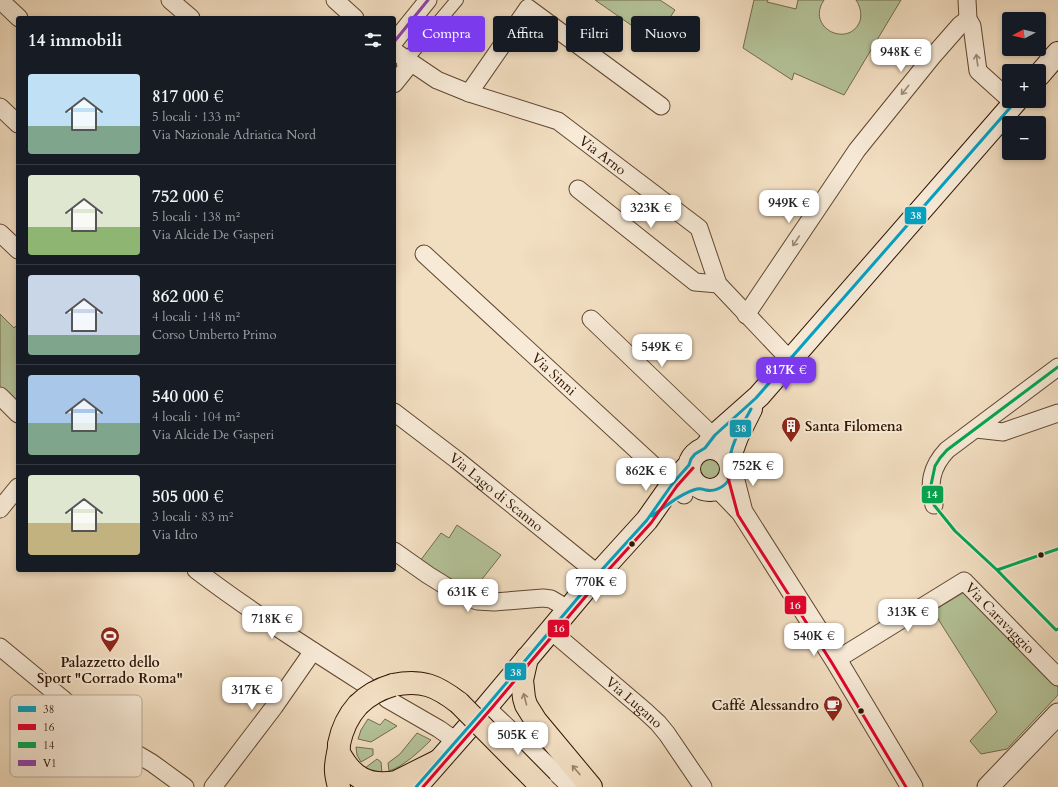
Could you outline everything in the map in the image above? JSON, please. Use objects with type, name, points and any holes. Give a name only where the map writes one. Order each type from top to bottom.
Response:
[{"type":"highway","points":[[527,658],[522,680],[526,705],[536,721],[591,787]]},
{"type":"highway","points":[[338,787],[335,770],[336,758],[347,719],[358,705],[369,695],[375,692],[390,692],[413,683],[423,684],[441,690],[459,703],[542,787]]},
{"type":"highway","points":[[338,753],[356,777],[367,784],[378,786],[396,782],[438,762]]},
{"type":"main road","points":[[1046,67],[1058,53]]},
{"type":"main road","points":[[694,489],[689,465],[695,454],[709,443],[756,398],[1006,108]]},
{"type":"main road","points":[[484,709],[598,574],[647,520],[694,489],[724,485],[728,481],[730,475],[730,464],[740,429],[756,398]]},
{"type":"main road","points":[[709,443],[712,448],[725,454],[730,464]]},
{"type":"main road","points":[[416,787],[462,735]]},
{"type":"street","points":[[0,0],[17,16]]},
{"type":"street","points":[[170,0],[189,16]]},
{"type":"street","points":[[335,0],[353,16]]},
{"type":"street","points":[[396,40],[428,0]]},
{"type":"street","points":[[396,71],[404,58],[457,0]]},
{"type":"street","points":[[967,0],[968,19],[972,26],[978,71],[1002,92]]},
{"type":"street","points":[[469,93],[528,8],[661,106]]},
{"type":"street","points":[[746,315],[857,150],[932,57],[960,25],[968,19]]},
{"type":"street","points":[[396,79],[404,58]]},
{"type":"street","name":"Via Arno","points":[[404,58],[437,80],[469,93],[558,121],[699,228],[718,284],[790,360]]},
{"type":"street","points":[[0,107],[16,122]]},
{"type":"street","points":[[578,189],[695,282],[718,284]]},
{"type":"street","points":[[0,233],[16,248]]},
{"type":"street","name":"Via Sinni","points":[[424,254],[694,489]]},
{"type":"street","points":[[591,320],[709,443]]},
{"type":"street","points":[[934,506],[931,485],[935,466],[947,450],[976,430],[1058,367]]},
{"type":"street","points":[[0,396],[16,412]]},
{"type":"street","points":[[976,430],[1003,432],[1058,413]]},
{"type":"street","name":"Via Lago di Scanno","points":[[396,414],[457,460],[598,574]]},
{"type":"street","points":[[730,464],[742,512],[836,660],[912,787]]},
{"type":"street","points":[[0,509],[16,489]]},
{"type":"street","points":[[694,489],[742,512]]},
{"type":"street","points":[[396,552],[449,588],[477,601],[494,602],[543,598],[551,599],[568,609]]},
{"type":"street","points":[[199,572],[218,587],[366,685]]},
{"type":"street","name":"Via Caravaggio","points":[[836,660],[964,581],[1058,677]]},
{"type":"street","name":"Via Lugano","points":[[550,630],[658,723],[672,740],[703,787]]},
{"type":"street","points":[[0,647],[58,695]]},
{"type":"street","points":[[213,787],[274,707],[313,651]]},
{"type":"street","points":[[390,692],[439,729],[462,735]]},
{"type":"street","points":[[484,709],[571,787]]},
{"type":"street","points":[[988,787],[1058,714]]},
{"type":"street","points":[[142,757],[185,787]]},
{"type":"green space","points":[[595,0],[660,0],[675,10],[671,16],[631,16],[631,25],[623,19],[623,16],[618,16]]},
{"type":"green space","points":[[754,0],[768,0],[767,2],[796,9],[798,0],[824,0],[820,10],[820,19],[824,26],[831,32],[839,34],[847,33],[855,29],[860,21],[861,15],[859,5],[856,0],[901,0],[844,95],[794,73],[792,80],[743,48]]},
{"type":"green space","points":[[0,314],[14,328],[16,326],[16,404],[0,389]]},
{"type":"green space","points":[[710,459],[717,462],[720,469],[717,476],[710,479],[703,476],[700,469],[703,462]]},
{"type":"green space","points":[[457,525],[501,555],[472,592],[420,561],[441,533],[449,538]]},
{"type":"green space","points":[[966,591],[1058,687],[1058,695],[1007,749],[981,754],[970,741],[997,712],[933,611]]},
{"type":"green space","points":[[368,719],[380,725],[385,719],[397,726],[371,742],[358,739],[361,730]]},
{"type":"green space","points":[[417,733],[431,740],[406,762],[389,771],[388,763],[400,754]]},
{"type":"green space","points":[[356,747],[373,749],[373,755],[361,762],[357,755]]},
{"type":"green space","points":[[377,759],[381,762],[382,774],[375,773],[365,768]]},
{"type":"transit line","name":"V1","points":[[396,40],[428,0]]},
{"type":"transit line","name":"38","points":[[416,787],[486,707],[598,574],[647,520],[673,483],[689,465],[695,454],[705,448],[715,435],[756,398],[1010,108]]},
{"type":"transit line","name":"14","points":[[1058,367],[947,450],[935,466],[931,485],[934,505],[955,531],[997,570],[1056,630],[1058,629]]},
{"type":"transit line","name":"38","points":[[652,516],[673,501],[691,491],[700,489],[715,490],[728,481],[733,444],[751,409]]},
{"type":"transit line","name":"16","points":[[423,787],[602,577],[651,523],[677,486],[693,468]]},
{"type":"transit line","name":"16","points":[[726,470],[738,515],[832,663],[906,787]]},
{"type":"transit line","name":"14","points":[[997,570],[1058,549]]},
{"type":"place","name":"Santa Filomena","points":[[791,443]]},
{"type":"place","name":"Palazzetto dello Sport \"Corrado Roma\"","points":[[110,653]]},
{"type":"place","name":"Caffé Alessandro","points":[[833,722]]}]
